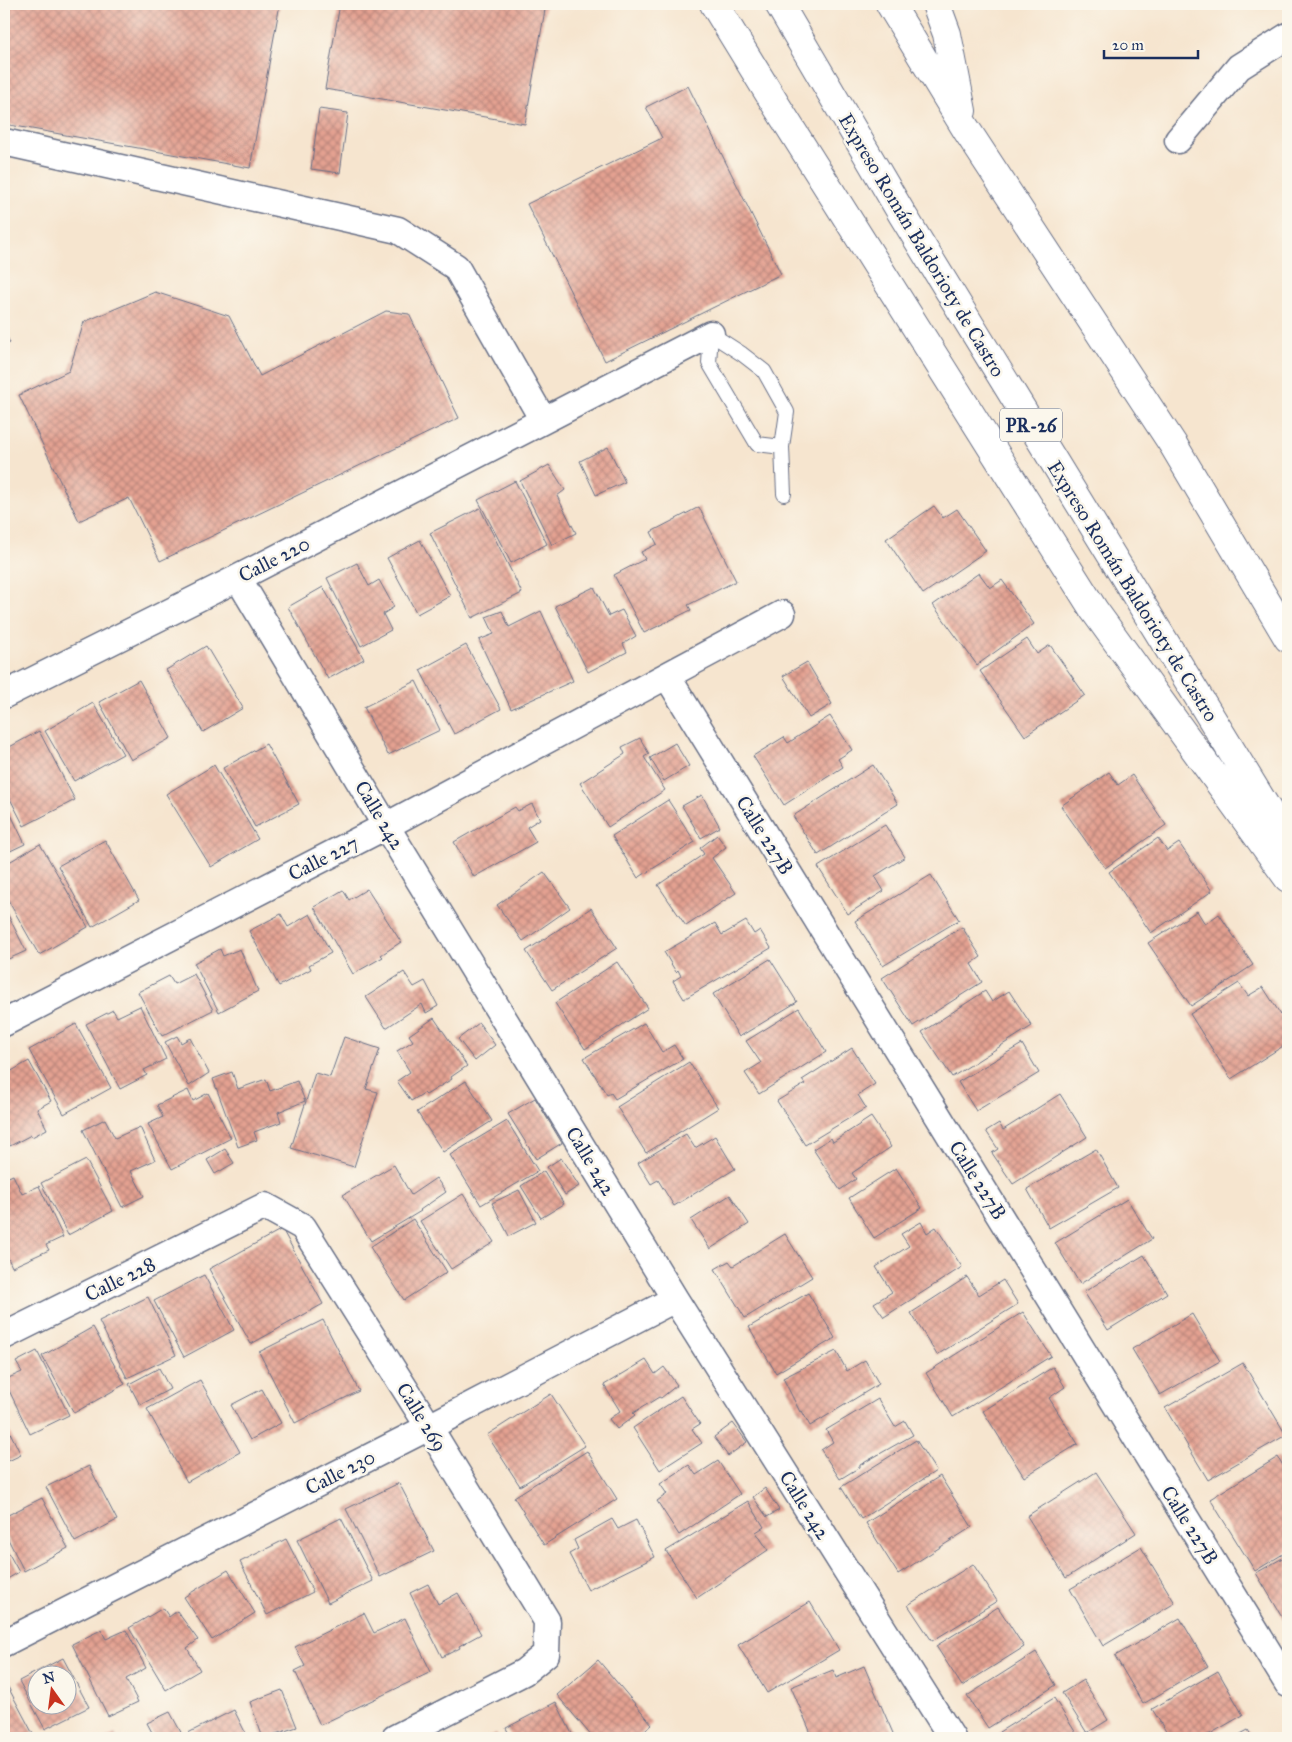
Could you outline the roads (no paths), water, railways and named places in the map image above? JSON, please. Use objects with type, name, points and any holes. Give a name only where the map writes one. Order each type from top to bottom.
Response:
[{"type":"highway","name":"Expreso Román Baldorioty de Castro","points":[[779,4],[912,232],[1288,843]]},
{"type":"highway","points":[[890,4],[966,129],[1174,446],[1288,638]]},
{"type":"highway","points":[[936,4],[947,34],[966,129]]},
{"type":"highway","points":[[716,9],[1094,610],[1288,878]]},
{"type":"street","points":[[1178,140],[1239,67],[1288,36]]},
{"type":"street","points":[[4,142],[398,230],[456,267],[543,420]]},
{"type":"street","name":"Calle 220","points":[[4,695],[238,578],[711,334]]},
{"type":"street","name":"Calle 242","points":[[238,578],[386,826],[675,1299],[952,1738]]},
{"type":"street","name":"Calle 227","points":[[4,1023],[386,826],[782,614]]},
{"type":"street","name":"Calle 227B","points":[[667,676],[1288,1684]]},
{"type":"street","name":"Calle 269","points":[[236,1221],[265,1206],[303,1227],[429,1427],[547,1621],[546,1654],[524,1672],[395,1738]]},
{"type":"street","name":"Calle 228","points":[[4,1336],[236,1221]]},
{"type":"street","name":"Calle 230","points":[[4,1643],[429,1427],[675,1299]]},
{"type":"lane","points":[[782,447],[757,444],[709,363],[711,334],[764,371],[787,412],[782,447],[784,494]]}]
